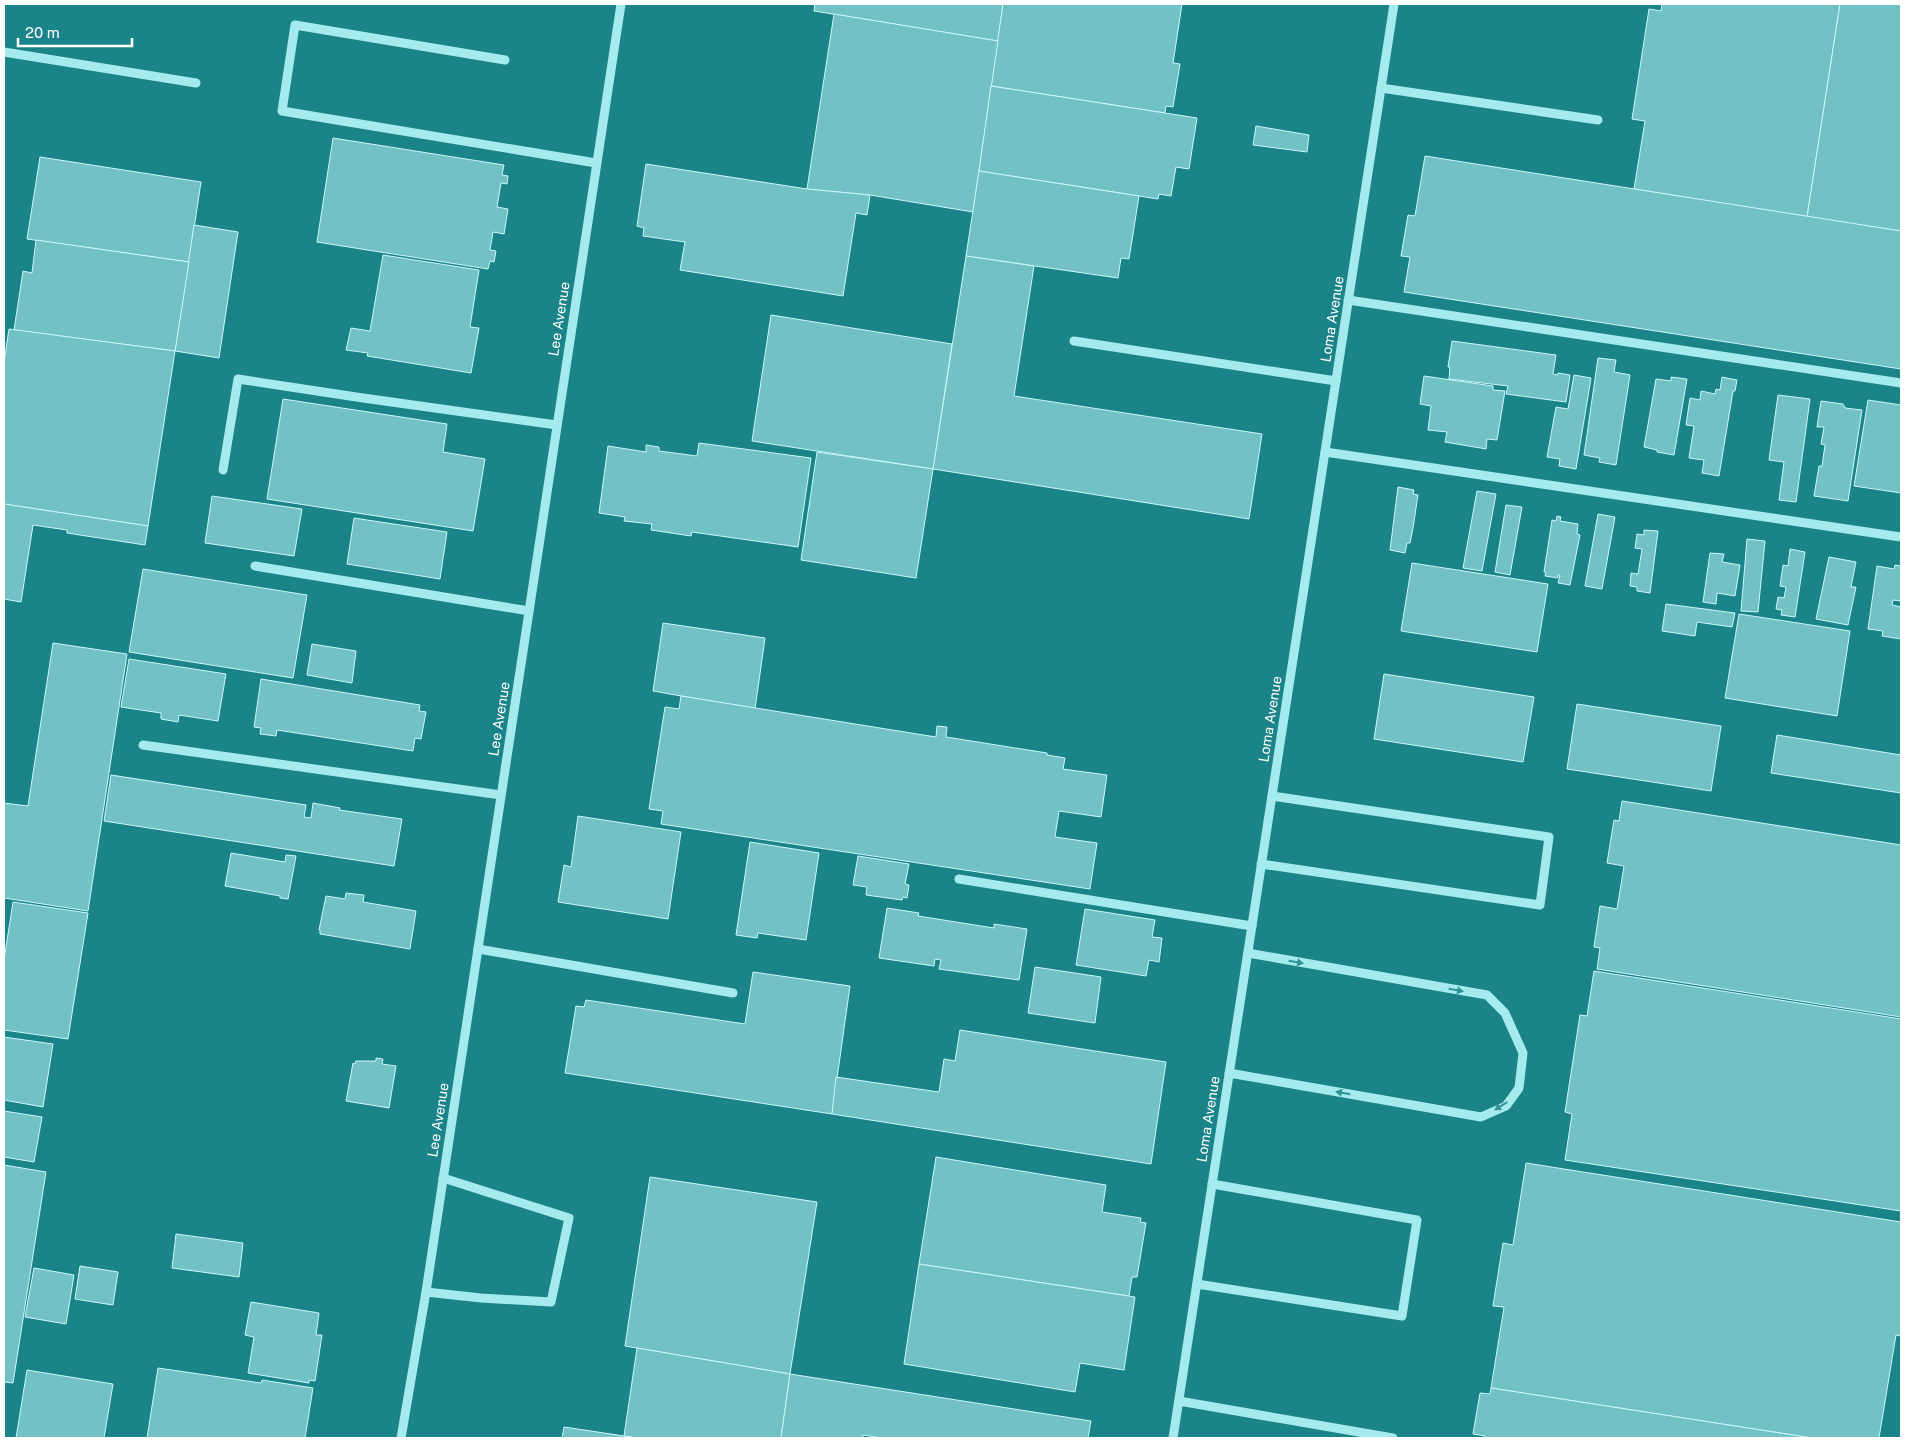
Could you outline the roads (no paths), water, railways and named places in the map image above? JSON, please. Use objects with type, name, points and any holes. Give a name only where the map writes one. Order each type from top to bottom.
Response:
[{"type":"street","name":"Lee Avenue","points":[[401,1438],[426,1292],[621,4]]},
{"type":"street","name":"Loma Avenue","points":[[1173,1438],[1394,4]]},
{"type":"street","points":[[505,60],[295,25],[282,111],[596,163]]},
{"type":"street","points":[[4,52],[196,83]]},
{"type":"street","points":[[1381,88],[1598,120]]},
{"type":"street","points":[[1348,300],[1901,383]]},
{"type":"street","points":[[1074,340],[1336,381]]},
{"type":"street","points":[[223,470],[238,379],[557,425]]},
{"type":"street","points":[[1325,452],[1901,537]]},
{"type":"street","points":[[255,566],[529,611]]},
{"type":"street","points":[[143,745],[501,795]]},
{"type":"street","points":[[1261,864],[1540,905],[1549,837],[1272,796]]},
{"type":"street","points":[[959,879],[1252,926]]},
{"type":"street","points":[[478,949],[733,994]]},
{"type":"street","points":[[1229,1073],[1482,1116],[1506,1106],[1519,1088],[1522,1052],[1505,1013],[1487,995],[1248,953]]},
{"type":"street","points":[[426,1292],[481,1298],[551,1302],[569,1218],[443,1178]]},
{"type":"street","points":[[1197,1284],[1402,1316],[1417,1220],[1212,1184]]},
{"type":"street","points":[[1179,1401],[1393,1438]]}]
